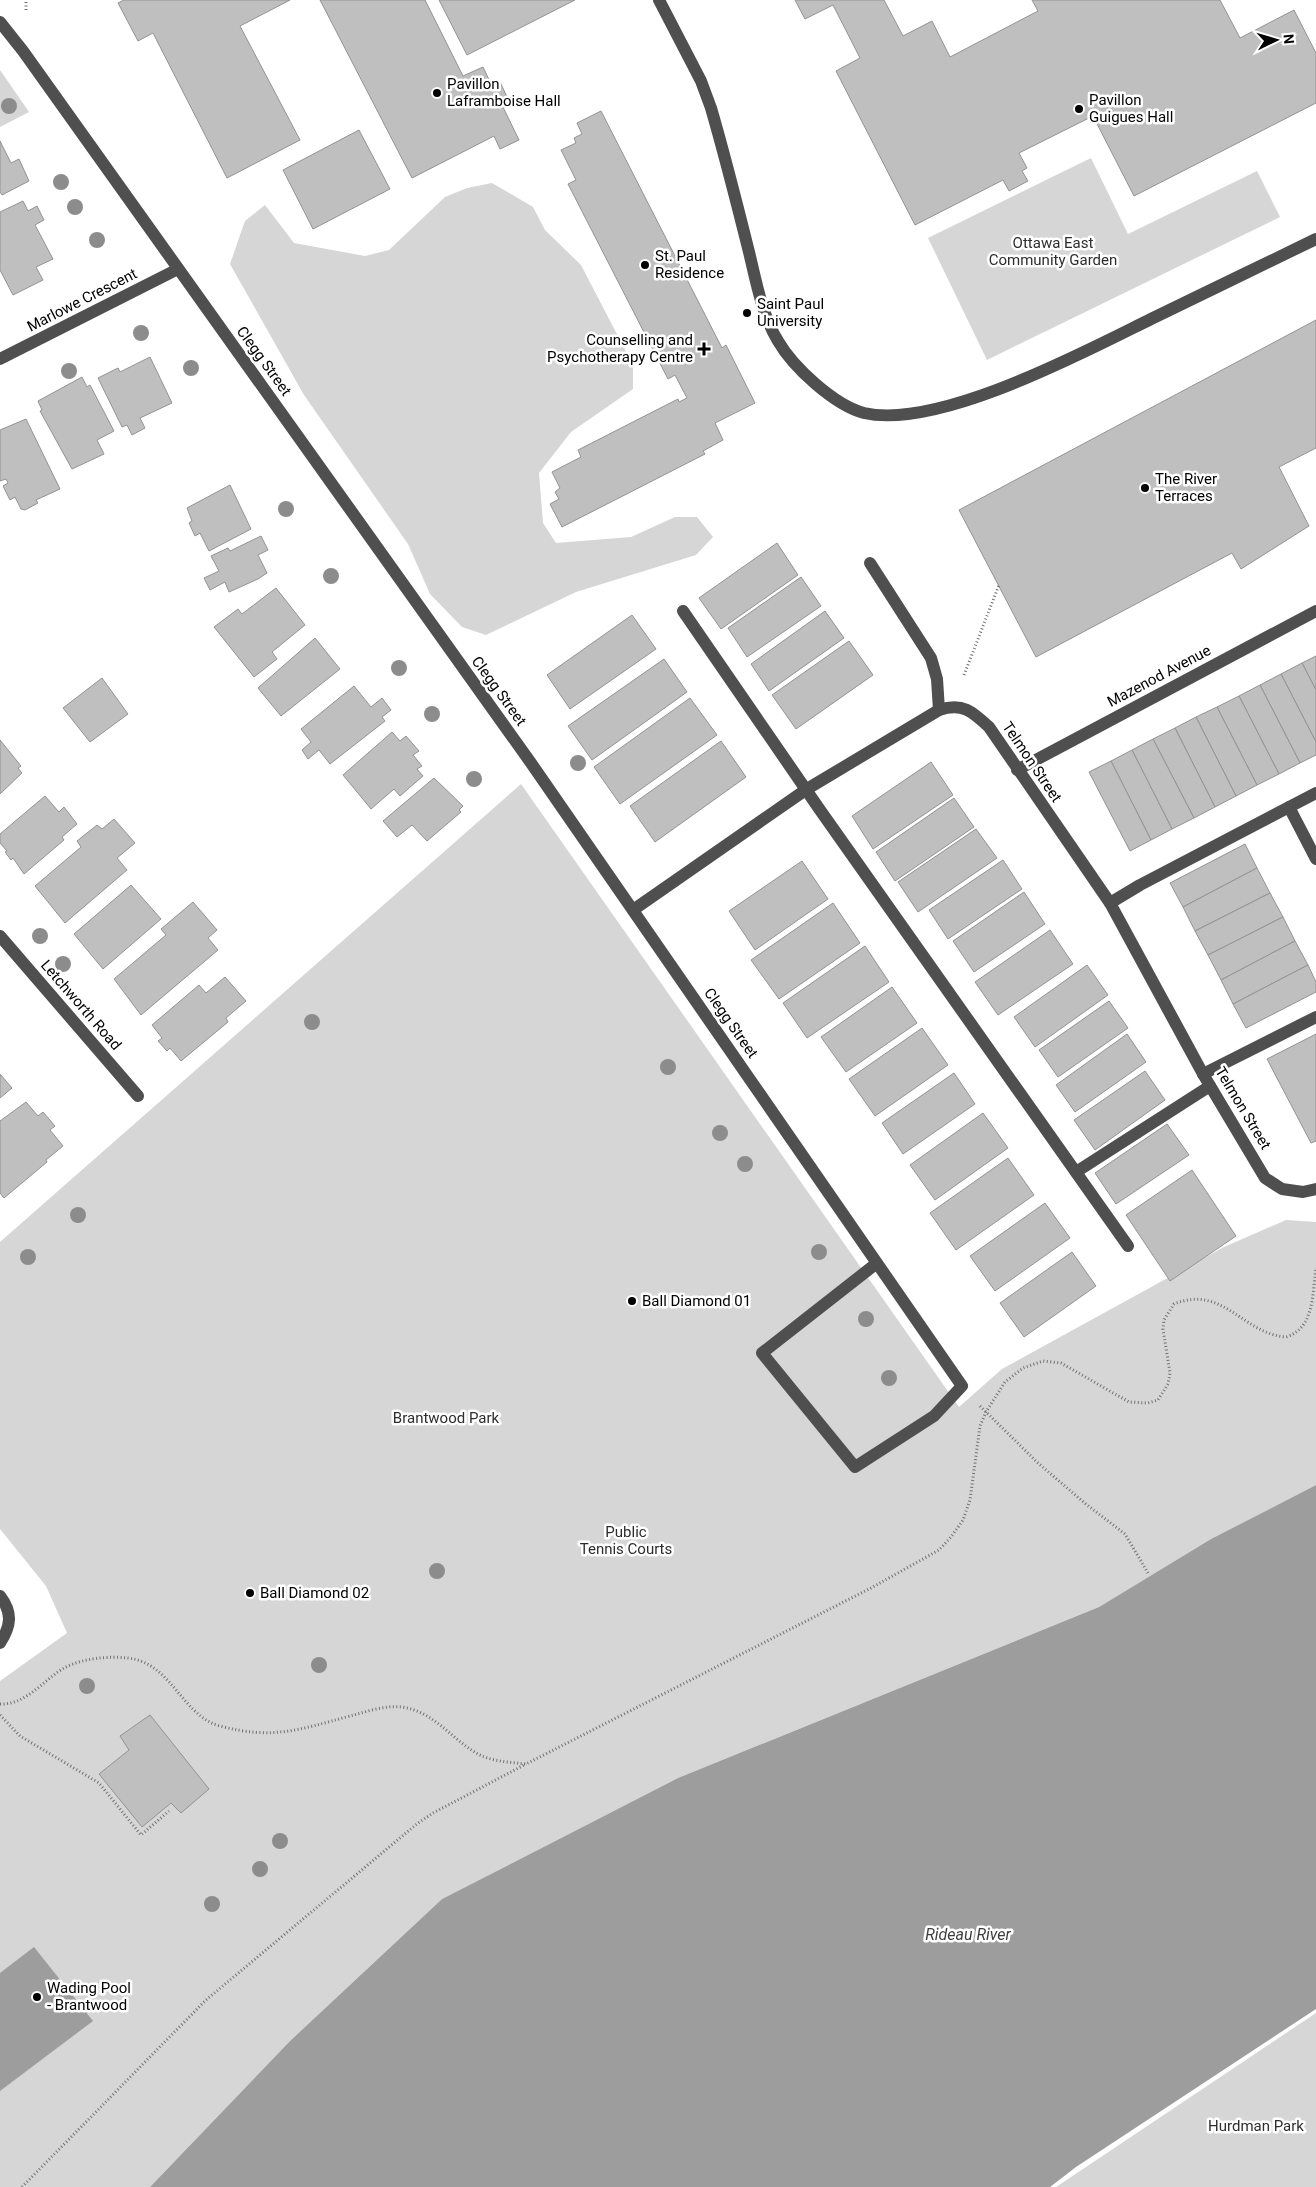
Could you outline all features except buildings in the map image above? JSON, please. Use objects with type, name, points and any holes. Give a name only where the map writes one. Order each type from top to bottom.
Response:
[{"type":"street","points":[[659,0],[701,81],[711,108],[757,283],[777,340],[800,372],[829,395],[863,413],[896,416],[928,411],[977,396],[1054,366],[1316,239]]},
{"type":"street","name":"Clegg Street","points":[[0,22],[23,50],[514,739],[633,910],[877,1263],[962,1386],[934,1416],[855,1467],[762,1354],[877,1263]]},
{"type":"street","name":"Marlowe Crescent","points":[[0,360],[178,269]]},
{"type":"street","points":[[870,563],[930,658],[938,680],[940,710]]},
{"type":"street","points":[[683,611],[1128,1246]]},
{"type":"street","name":"Mazenod Avenue","points":[[1017,770],[1316,611]]},
{"type":"street","name":"Telmon Street","points":[[633,910],[807,789],[940,710],[949,706],[971,710],[989,727],[1110,903],[1203,1074],[1265,1178],[1282,1189],[1303,1192],[1316,1189]]},
{"type":"street","points":[[1110,903],[1140,885],[1316,793]]},
{"type":"street","points":[[1289,807],[1316,858]]},
{"type":"street","name":"Letchworth Road","points":[[0,936],[138,1096]]},
{"type":"street","points":[[1203,1074],[1316,1017]]},
{"type":"street","points":[[1076,1172],[1210,1086]]},
{"type":"street","points":[[0,1643],[8,1630],[10,1620],[4,1601]]},
{"type":"path","points":[[963,678],[999,585]]},
{"type":"path","points":[[22,2187],[206,2000],[418,1823],[433,1813],[526,1764],[870,1588],[938,1550],[951,1537],[963,1520],[970,1500],[980,1426],[986,1412],[1005,1382],[1023,1368],[1042,1361],[1061,1363],[1129,1402],[1148,1403],[1158,1400],[1168,1384],[1170,1373],[1164,1339],[1164,1320],[1174,1304],[1184,1300],[1202,1298],[1211,1300],[1278,1337],[1286,1338],[1298,1332],[1306,1324],[1309,1316],[1316,1268]]},
{"type":"path","points":[[1309,1316],[1316,1314]]},
{"type":"path","points":[[986,1412],[1052,1475],[1125,1534],[1148,1573]]},
{"type":"path","points":[[0,1704],[9,1704],[21,1700],[68,1666],[89,1659],[126,1658],[147,1664],[165,1676],[196,1713],[206,1721],[218,1726],[256,1734],[276,1734],[380,1708],[400,1707],[418,1711],[432,1718],[477,1754],[497,1761],[526,1764]]},
{"type":"path","points":[[0,1715],[20,1736],[99,1783],[141,1834],[169,1811]]},
{"type":"green space","points":[[0,70],[29,112],[0,127]]},
{"type":"green space","name":"Ottawa East Community Garden","points":[[1091,158],[1128,234],[1257,171],[1280,217],[987,360],[928,238]]},
{"type":"green space","points":[[492,183],[533,207],[545,230],[581,265],[633,365],[633,389],[571,432],[539,473],[543,523],[556,543],[631,537],[675,517],[697,517],[713,537],[696,555],[576,592],[486,635],[462,627],[430,594],[408,544],[304,395],[230,264],[245,221],[265,205],[294,243],[365,256],[389,250],[445,197],[467,188]]},
{"type":"green space","name":"Brantwood Park","points":[[521,784],[959,1407],[1002,1369],[1224,1247],[1286,1220],[1316,1222],[1316,1485],[1211,1539],[1099,1607],[678,1778],[442,1899],[290,2041],[150,2187],[0,2187],[0,1681],[67,1633],[46,1586],[0,1529],[0,1242]]},
{"type":"green space","name":"Hurdman Park","points":[[1316,2013],[1316,2187],[1056,2187]]},
{"type":"water","name":"Rideau River","points":[[1316,1485],[1316,2009],[1076,2167],[1050,2187],[150,2187],[290,2041],[442,1899],[678,1778],[1099,1607],[1211,1539]]},
{"type":"water","name":"Wading Pool - Brantwood","points":[[34,1947],[93,2021],[0,2091],[0,1973]]},
{"type":"place","name":"Pavillon Laframboise Hall","points":[[437,93]]},
{"type":"place","name":"Pavillon Guigues Hall","points":[[1079,109]]},
{"type":"place","name":"St. Paul Residence","points":[[645,265]]},
{"type":"place","name":"Saint Paul University","points":[[747,313]]},
{"type":"place","name":"Counselling and Psychotherapy Centre","points":[[704,349]]},
{"type":"place","name":"The River Terraces","points":[[1145,488]]},
{"type":"place","name":"Ball Diamond 01","points":[[632,1301]]},
{"type":"place","name":"Ball Diamond 02","points":[[250,1593]]},
{"type":"place","name":"Wading Pool - Brantwood","points":[[37,1997]]},
{"type":"park label","name":"Public Tennis Courts","points":[[626,1540]]}]
